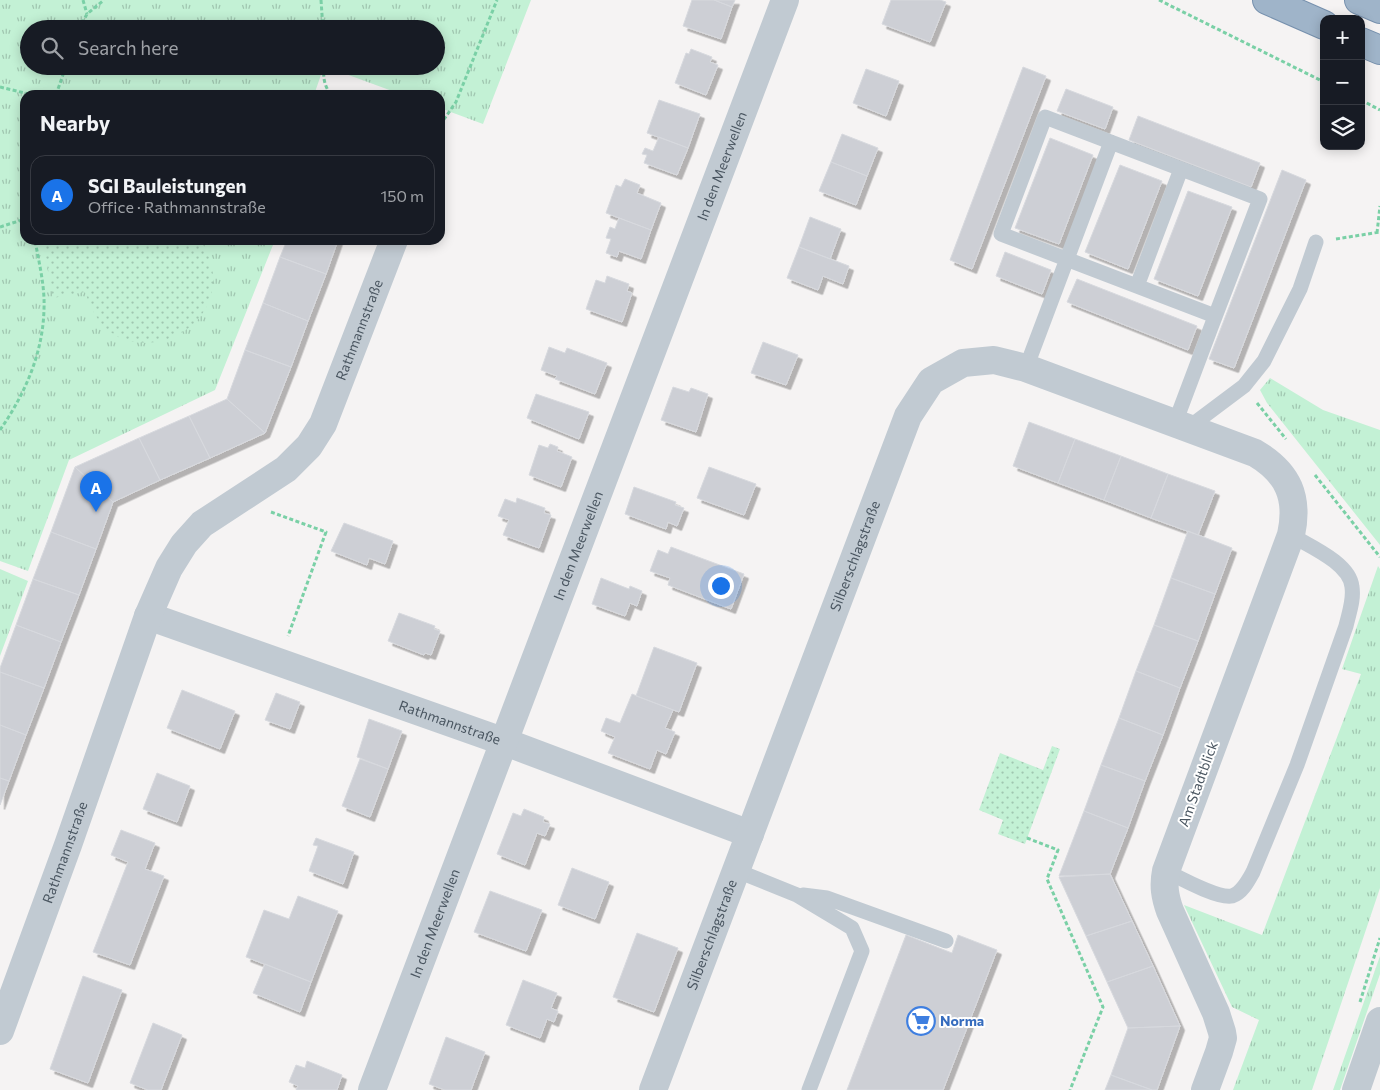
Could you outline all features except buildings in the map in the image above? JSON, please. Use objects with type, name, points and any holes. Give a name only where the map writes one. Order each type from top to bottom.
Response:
[{"type":"highway","points":[[1267,0],[1320,23]]},
{"type":"highway","points":[[1359,0],[1380,9]]},
{"type":"highway","points":[[1365,44],[1380,50]]},
{"type":"street","name":"In den Meerwellen","points":[[372,1090],[785,0]]},
{"type":"street","name":"Rathmannstraße","points":[[0,1031],[68,845],[148,616],[169,568],[194,531],[210,517],[286,469],[302,455],[316,437],[323,424],[392,245]]},
{"type":"street","name":"Silberschlagstraße","points":[[653,1090],[908,416],[931,381],[963,363],[994,360],[1026,368],[1255,454],[1269,463],[1282,476]]},
{"type":"street","name":"Am Stadtblick","points":[[1205,1090],[1220,1052],[1223,1038],[1222,1032],[1216,1012],[1168,905],[1164,890],[1166,872],[1291,535],[1294,503],[1289,486],[1282,476]]},
{"type":"street","name":"Rathmannstraße","points":[[148,616],[505,742],[750,834]]},
{"type":"street","points":[[1356,1090],[1380,1022]]},
{"type":"lane","points":[[1181,425],[1215,316],[1260,199],[1045,117],[1001,234],[1215,316]]},
{"type":"lane","points":[[1026,368],[1112,142]]},
{"type":"lane","points":[[1137,286],[1181,169]]},
{"type":"lane","points":[[1181,425],[1244,386],[1264,361],[1300,289],[1316,242]]},
{"type":"lane","points":[[1166,872],[1220,895],[1230,896],[1238,893],[1252,872],[1297,765],[1346,626],[1351,604],[1352,587],[1346,574],[1333,560],[1291,535]]},
{"type":"lane","points":[[735,870],[797,894],[852,928],[862,951],[809,1090]]},
{"type":"lane","points":[[797,894],[827,898],[946,941]]},
{"type":"path","points":[[84,0],[87,14]]},
{"type":"path","points":[[84,20],[87,14],[104,0]]},
{"type":"path","points":[[321,0],[322,20]]},
{"type":"path","points":[[445,118],[456,102],[497,0]]},
{"type":"path","points":[[1159,0],[1320,80]]},
{"type":"path","points":[[58,90],[63,75]]},
{"type":"path","points":[[323,75],[328,90]]},
{"type":"path","points":[[0,87],[20,92]]},
{"type":"path","points":[[1365,102],[1380,110]]},
{"type":"path","points":[[1316,242],[1379,232],[1380,206]]},
{"type":"path","points":[[0,227],[20,221]]},
{"type":"path","points":[[0,430],[28,380],[40,345],[44,307],[37,245]]},
{"type":"path","points":[[252,491],[268,511],[326,532],[278,662]]},
{"type":"path","points":[[1027,838],[1058,850],[1047,879],[1103,1006],[1070,1090]]},
{"type":"green space","points":[[0,0],[531,0],[483,124],[445,110],[445,90],[389,90],[349,75],[445,75],[445,20],[20,20],[20,75],[321,75],[316,90],[20,90],[20,245],[273,245],[215,390],[69,460],[28,571],[0,561]]},
{"type":"green space","points":[[44,245],[203,245],[209,256],[213,273],[212,289],[208,304],[200,317],[188,328],[173,337],[150,343],[133,342],[117,336],[107,329],[98,320],[85,292],[53,298]]},
{"type":"green space","points":[[1270,378],[1323,410],[1380,430],[1380,545],[1267,403],[1260,390]]},
{"type":"green space","points":[[1378,566],[1380,569],[1380,888],[1312,1090],[1233,1090],[1259,1020],[1232,1007],[1184,905],[1262,935],[1361,674],[1342,669]]},
{"type":"green space","points":[[0,569],[28,581],[0,656]]},
{"type":"green space","points":[[1052,746],[1060,749],[1025,844],[998,834],[1003,820],[979,810],[1000,753],[1043,770]]},
{"type":"green space","points":[[1380,956],[1380,974],[1340,1090],[1333,1090]]},
{"type":"place","name":"SGI Bauleistungen","points":[[96,512]]},
{"type":"place","name":"Norma","points":[[921,1021]]}]
